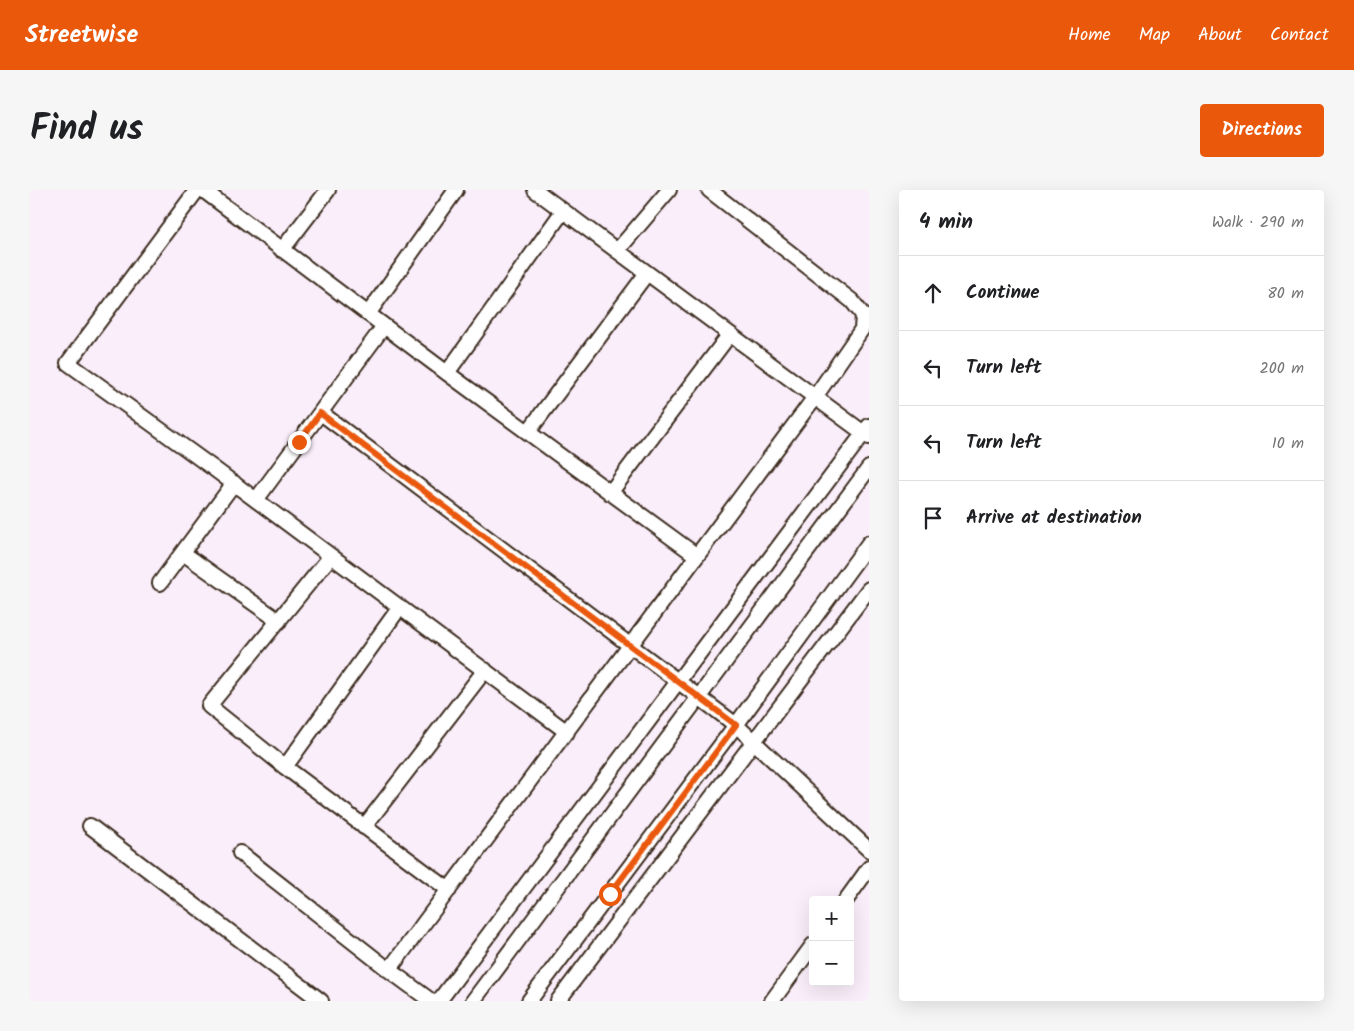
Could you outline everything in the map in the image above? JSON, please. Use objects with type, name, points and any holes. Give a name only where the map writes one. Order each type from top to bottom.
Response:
[{"type":"street","points":[[197,190],[68,363],[234,483],[567,732]]},
{"type":"street","points":[[203,190],[447,374],[697,556]]},
{"type":"street","points":[[282,250],[328,190]]},
{"type":"street","points":[[368,314],[456,190]]},
{"type":"street","points":[[440,1001],[678,680],[867,432],[815,397],[535,190]]},
{"type":"street","points":[[617,251],[669,190]]},
{"type":"street","points":[[389,970],[815,397],[862,329],[863,316],[852,301],[709,190]]},
{"type":"street","points":[[447,374],[563,211]]},
{"type":"street","points":[[528,432],[647,273]]},
{"type":"street","points":[[256,500],[384,326]]},
{"type":"street","points":[[610,493],[730,334]]},
{"type":"street","points":[[320,413],[700,696],[736,725],[869,850]]},
{"type":"street","points":[[474,1001],[869,468]]},
{"type":"street","points":[[160,583],[234,483]]},
{"type":"street","points":[[529,1001],[736,725],[869,543]]},
{"type":"street","points":[[183,553],[279,621]]},
{"type":"street","points":[[331,556],[209,706],[284,767],[449,890]]},
{"type":"street","points":[[558,1001],[754,742],[865,606],[869,589]]},
{"type":"street","points":[[284,767],[400,607]]},
{"type":"street","points":[[364,827],[485,670]]},
{"type":"street","points":[[90,826],[321,1001]]},
{"type":"street","points":[[240,853],[431,1001]]},
{"type":"street","points":[[849,896],[869,868]]},
{"type":"street","points":[[772,1001],[809,950]]},
{"type":"route","points":[[299,442],[320,413],[700,696],[736,725],[610,894]]}]
